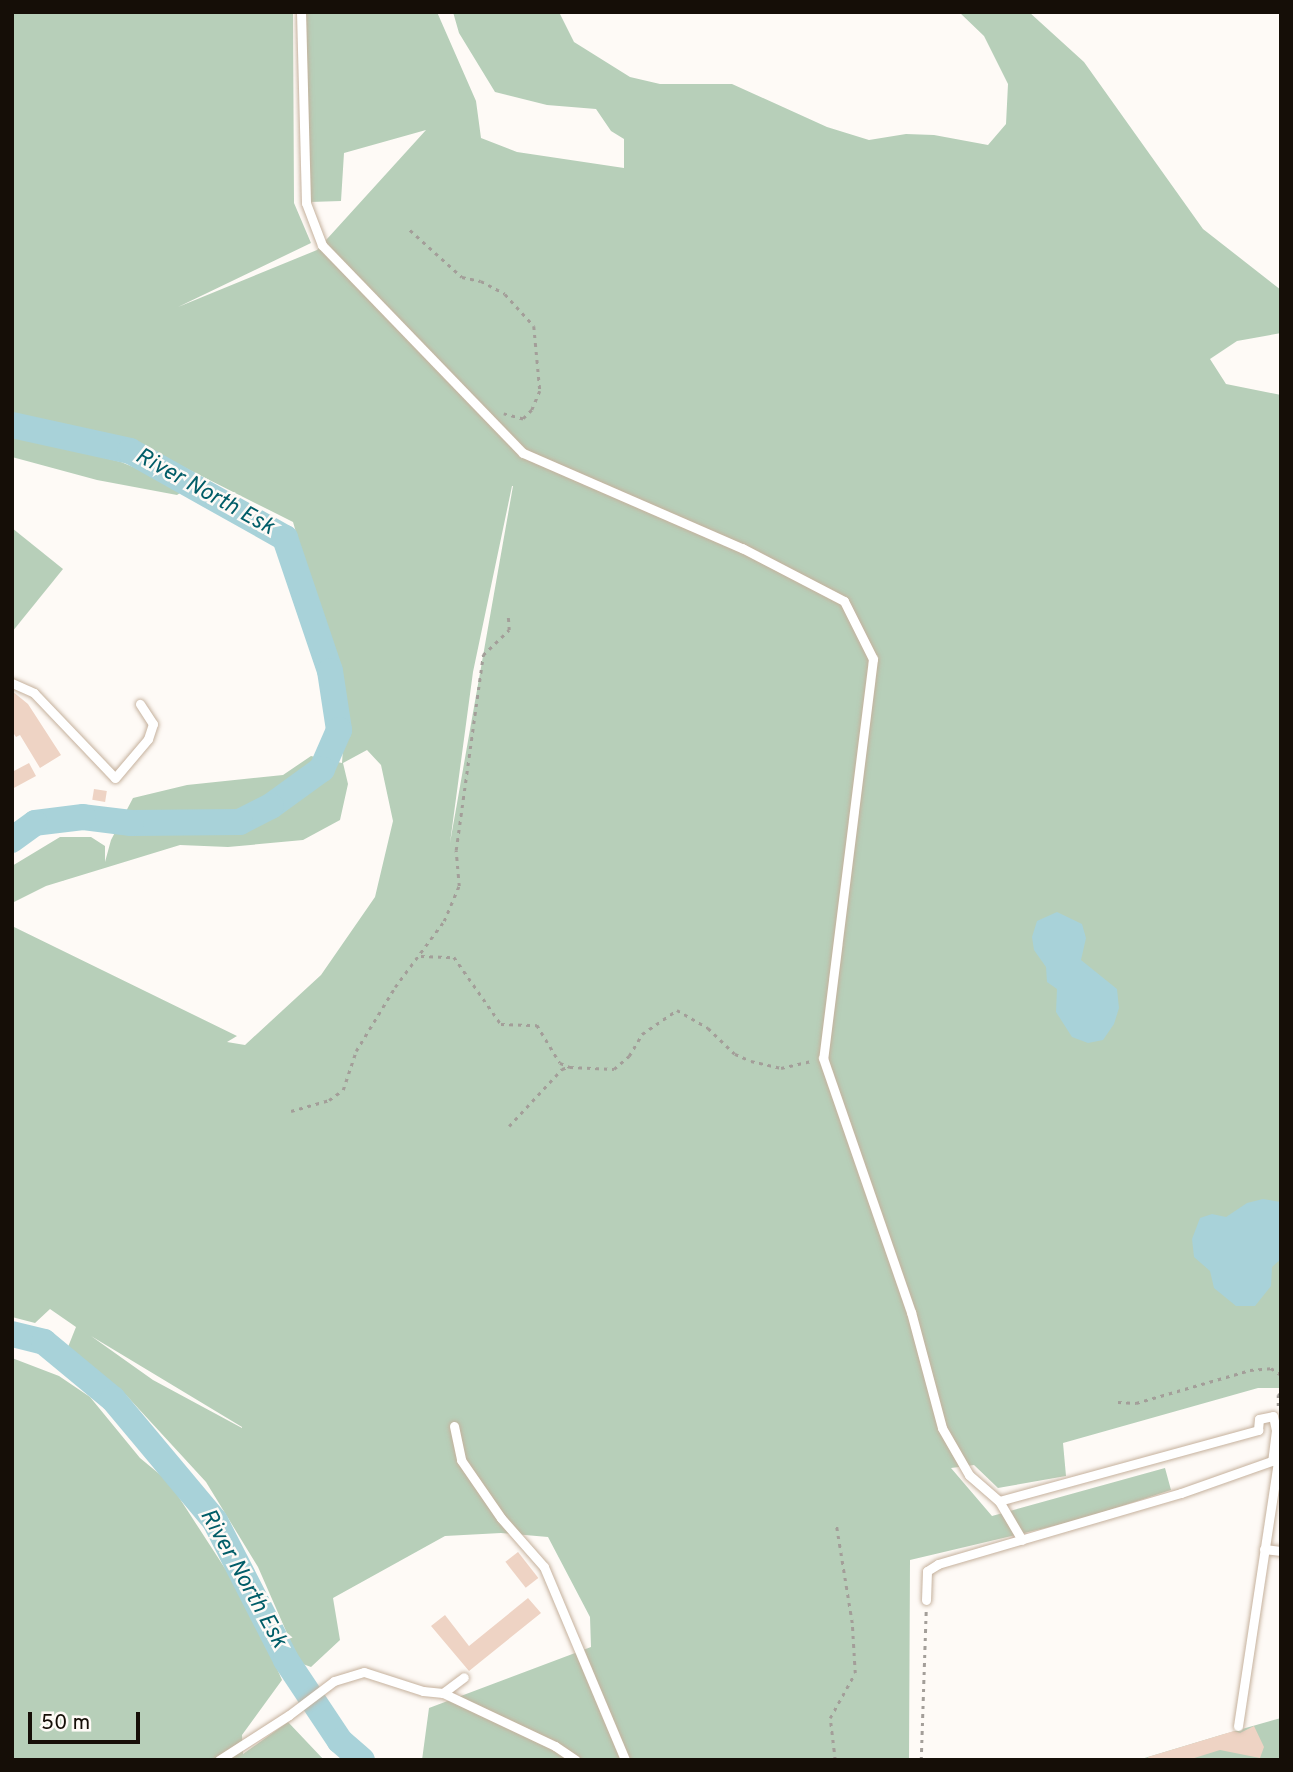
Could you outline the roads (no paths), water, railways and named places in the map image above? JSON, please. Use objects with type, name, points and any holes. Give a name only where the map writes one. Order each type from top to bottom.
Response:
[{"type":"lane","points":[[301,12],[306,203],[322,245],[523,453],[743,548],[844,600],[873,659],[823,1058],[911,1312],[942,1428],[969,1475],[999,1501],[1022,1540]]},
{"type":"lane","points":[[12,683],[34,693],[116,778],[148,739],[153,724],[140,704]]},
{"type":"lane","points":[[1278,1413],[1281,1426]]},
{"type":"lane","points":[[999,1501],[1258,1430],[1259,1419],[1273,1416],[1276,1459],[1238,1726]]},
{"type":"lane","points":[[454,1426],[461,1460],[501,1518],[544,1567],[625,1760]]},
{"type":"lane","points":[[1276,1459],[1281,1442]]},
{"type":"lane","points":[[926,1600],[927,1571],[938,1564],[1181,1493],[1276,1459]]},
{"type":"lane","points":[[1264,1549],[1281,1551]]},
{"type":"lane","points":[[219,1760],[345,1675],[364,1672],[423,1691],[443,1693],[555,1746],[576,1760]]},
{"type":"lane","points":[[443,1693],[464,1677]]},
{"type":"water","points":[[1057,912],[1082,924],[1086,938],[1081,960],[1117,989],[1119,1008],[1114,1024],[1103,1040],[1088,1043],[1072,1037],[1056,1012],[1057,989],[1047,982],[1046,967],[1034,950],[1032,937],[1037,921]]},
{"type":"water","points":[[1263,1199],[1281,1202],[1281,1259],[1272,1267],[1271,1286],[1255,1306],[1236,1306],[1214,1288],[1210,1271],[1194,1257],[1192,1239],[1200,1218],[1212,1214],[1226,1217],[1247,1203]]},
{"type":"waterway","name":"River North Esk","points":[[12,425],[130,451],[285,538],[330,671],[339,730],[322,769],[271,806],[240,822],[131,823],[83,817],[35,823],[12,840]]},
{"type":"waterway","name":"River North Esk","points":[[12,1334],[44,1342],[113,1399],[215,1521],[286,1660],[340,1741],[362,1760]]}]
